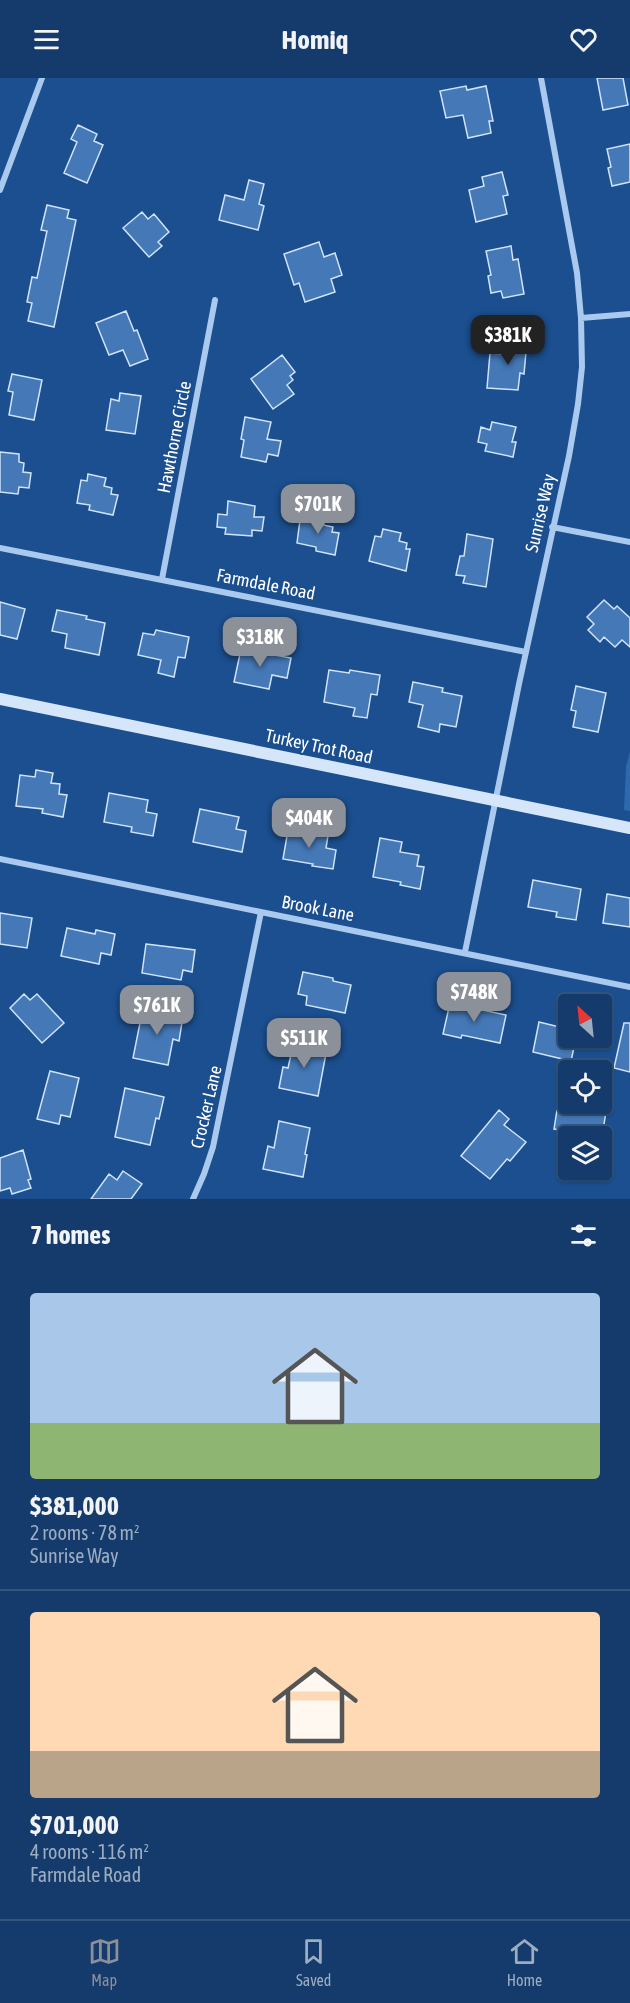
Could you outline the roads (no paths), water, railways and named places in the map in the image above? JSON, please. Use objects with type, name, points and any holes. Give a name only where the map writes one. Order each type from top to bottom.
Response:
[{"type":"street","points":[[0,190],[42,78]]},
{"type":"street","name":"Sunrise Way","points":[[465,952],[578,404],[582,367],[577,273],[541,78]]},
{"type":"street","name":"Hawthorne Circle","points":[[162,579],[215,300]]},
{"type":"street","points":[[581,318],[630,314]]},
{"type":"street","points":[[552,527],[630,542]]},
{"type":"street","name":"Farmdale Road","points":[[0,548],[526,652]]},
{"type":"street","name":"Turkey Trot Road","points":[[0,699],[630,828]]},
{"type":"street","name":"Brook Lane","points":[[0,858],[630,987]]},
{"type":"street","name":"Crocker Lane","points":[[193,1199],[213,1147],[261,912]]}]
